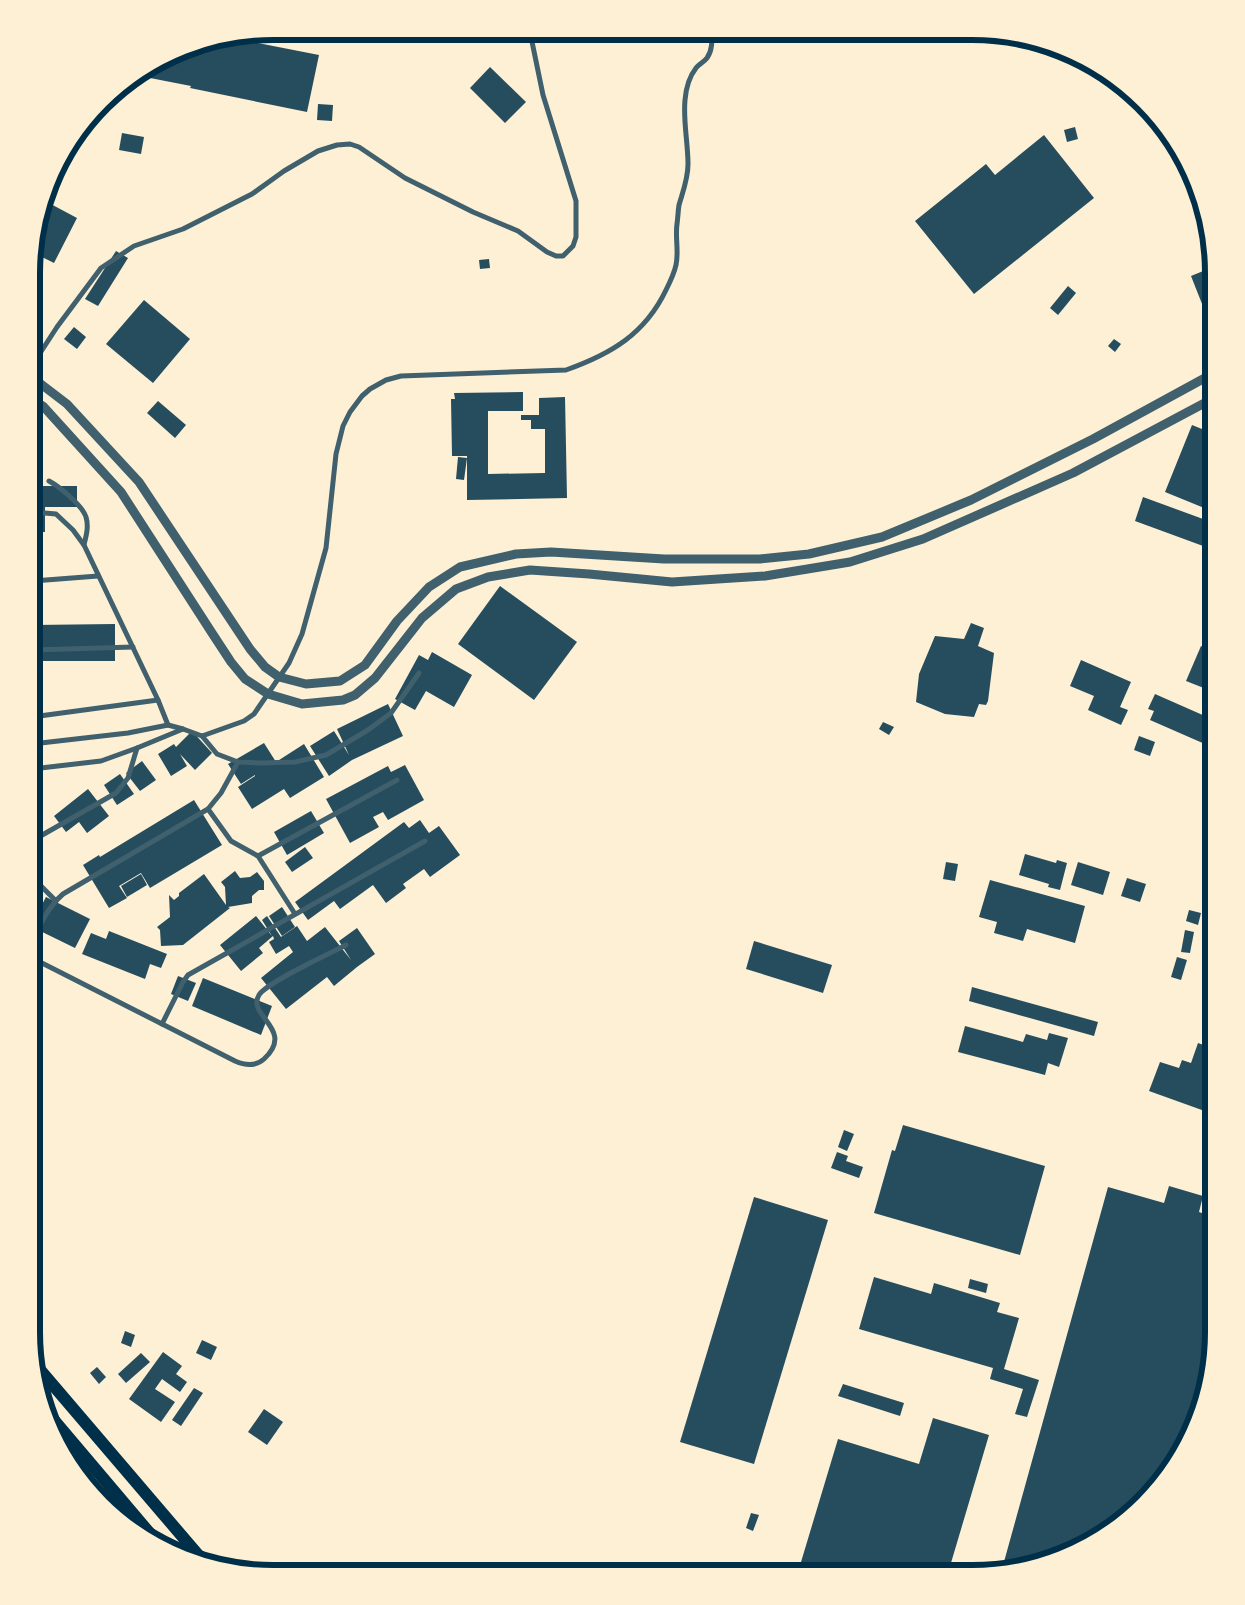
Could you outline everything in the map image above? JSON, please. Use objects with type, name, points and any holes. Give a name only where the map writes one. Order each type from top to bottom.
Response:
[{"type":"highway","points":[[43,1373],[196,1552]]},
{"type":"highway","points":[[61,1429],[145,1527]]},
{"type":"street","points":[[40,353],[57,326],[101,268],[134,246],[183,229],[252,194],[284,171],[318,151],[336,145],[350,144],[359,147],[405,178],[473,212],[518,231],[546,252],[556,256],[563,256],[573,246],[576,237],[576,201],[543,95],[532,40]]},
{"type":"street","points":[[202,736],[244,721],[254,714],[289,663],[302,634],[326,548],[336,454],[343,426],[350,412],[362,396],[386,380],[401,376],[566,370],[591,361],[623,342],[642,327],[658,306],[677,264],[675,234],[679,205],[687,181],[688,165],[684,101],[687,86],[694,70],[699,63],[706,59],[710,52],[712,40]]},
{"type":"street","points":[[40,383],[67,404],[139,482],[250,649],[264,667],[279,677],[306,684],[340,681],[365,665],[397,622],[429,587],[460,567],[516,554],[551,552],[664,559],[760,559],[809,554],[882,537],[971,500],[1093,439],[1205,378]]},
{"type":"street","points":[[40,404],[121,492],[231,662],[245,679],[268,694],[302,704],[343,700],[355,695],[375,678],[422,618],[456,589],[488,577],[530,570],[672,582],[765,576],[850,562],[923,539],[1073,473],[1205,403]]},
{"type":"street","points":[[49,481],[62,489],[86,515],[87,526],[84,545]]},
{"type":"street","points":[[40,513],[56,514],[73,530],[84,545],[158,700],[168,725]]},
{"type":"street","points":[[40,580],[98,576]]},
{"type":"street","points":[[40,650],[133,647]]},
{"type":"street","points":[[40,743],[128,733],[168,725],[183,728],[202,736],[217,754],[238,762],[295,762],[326,755],[368,730],[391,713],[418,673]]},
{"type":"street","points":[[40,716],[158,700]]},
{"type":"street","points":[[40,768],[101,760],[137,748],[183,728]]},
{"type":"street","points":[[40,836],[116,793],[128,778],[137,748]]},
{"type":"street","points":[[40,925],[44,916],[63,894],[208,809],[221,793],[238,762]]},
{"type":"street","points":[[258,856],[397,780]]},
{"type":"street","points":[[208,809],[227,837],[242,848],[258,856],[295,914]]},
{"type":"street","points":[[162,1024],[188,975],[424,841]]},
{"type":"street","points":[[40,885],[56,901]]},
{"type":"street","points":[[40,962],[235,1061],[252,1065],[260,1062],[274,1049],[276,1041],[269,1024],[258,1006],[257,1001],[260,994],[277,981],[346,945]]},
{"type":"building","points":[[249,41],[319,55],[307,112],[150,78],[151,74],[170,64],[198,52],[228,44]]},
{"type":"building","points":[[490,67],[526,102],[505,123],[470,88]]},
{"type":"building","points":[[318,104],[333,105],[332,121],[317,120]]},
{"type":"building","points":[[1075,127],[1078,139],[1067,142],[1064,130]]},
{"type":"building","points":[[122,133],[144,137],[141,154],[119,150]]},
{"type":"building","points":[[1044,135],[1094,198],[974,294],[915,221],[986,164],[995,175]]},
{"type":"building","points":[[50,204],[77,218],[54,263],[40,256],[44,228]]},
{"type":"building","points":[[116,251],[128,258],[98,306],[85,299]]},
{"type":"building","points":[[489,259],[490,268],[480,269],[479,260]]},
{"type":"building","points":[[1205,270],[1205,311],[1191,276]]},
{"type":"building","points":[[1068,286],[1076,293],[1058,315],[1050,308]]},
{"type":"building","points":[[144,300],[190,339],[153,383],[106,344]]},
{"type":"building","points":[[74,327],[86,337],[77,349],[64,339]]},
{"type":"building","points":[[1114,339],[1121,344],[1115,352],[1108,346]]},
{"type":"building","points":[[523,392],[523,411],[488,411],[488,474],[545,473],[545,429],[531,429],[531,420],[521,420],[521,415],[539,415],[539,398],[565,397],[567,498],[467,500],[467,456],[452,456],[451,399],[455,399],[454,393]]},
{"type":"building","points":[[158,401],[186,425],[175,438],[147,413]]},
{"type":"building","points":[[1205,422],[1205,508],[1165,492],[1192,425],[1202,429]]},
{"type":"building","points":[[458,457],[467,458],[464,480],[456,479]]},
{"type":"building","points":[[40,486],[77,486],[77,507],[45,507],[45,532],[40,532]]},
{"type":"building","points":[[1143,497],[1205,520],[1205,547],[1135,521]]},
{"type":"building","points":[[500,586],[577,642],[534,700],[458,644]]},
{"type":"building","points":[[971,623],[984,628],[978,646],[994,653],[986,705],[979,704],[974,717],[945,714],[916,702],[919,674],[935,636],[964,639]]},
{"type":"building","points":[[115,624],[115,661],[40,661],[40,625]]},
{"type":"building","points":[[1201,646],[1205,648],[1205,688],[1186,681]]},
{"type":"building","points":[[432,652],[472,675],[454,707],[426,691],[415,710],[395,699],[419,655],[428,660]]},
{"type":"building","points":[[1081,660],[1131,682],[1120,707],[1128,710],[1121,725],[1088,710],[1094,696],[1070,686]]},
{"type":"building","points":[[1155,694],[1205,716],[1205,744],[1150,720],[1154,711],[1148,709]]},
{"type":"building","points":[[388,704],[403,736],[352,760],[329,776],[310,746],[334,731],[349,755],[337,729]]},
{"type":"building","points":[[883,722],[894,727],[889,735],[879,729]]},
{"type":"building","points":[[192,731],[212,753],[195,770],[180,754],[187,766],[171,776],[158,754],[174,744],[176,747]]},
{"type":"building","points":[[1139,736],[1155,742],[1150,756],[1134,750]]},
{"type":"building","points":[[264,743],[276,762],[304,744],[324,777],[290,798],[284,789],[252,809],[238,787],[255,775],[241,784],[228,764]]},
{"type":"building","points":[[142,761],[156,780],[140,791],[126,773]]},
{"type":"building","points":[[405,765],[424,800],[388,820],[383,812],[373,817],[379,827],[350,843],[326,799],[388,766],[391,772]]},
{"type":"building","points":[[120,774],[134,794],[117,805],[104,785]]},
{"type":"building","points":[[88,789],[109,816],[87,833],[79,822],[66,832],[54,816]]},
{"type":"building","points":[[194,800],[222,845],[150,888],[141,873],[119,886],[127,898],[109,908],[83,865],[99,855],[100,857]]},
{"type":"building","points":[[311,811],[324,833],[287,855],[274,832]]},
{"type":"building","points":[[420,820],[429,833],[439,826],[460,855],[430,877],[424,869],[403,884],[406,888],[386,903],[373,885],[340,909],[334,901],[308,920],[295,902],[404,822],[409,828]]},
{"type":"building","points":[[305,847],[313,858],[292,872],[285,862]]},
{"type":"building","points":[[1025,854],[1056,863],[1057,860],[1067,863],[1060,890],[1048,887],[1049,884],[1019,875]]},
{"type":"building","points":[[946,862],[958,864],[955,881],[943,879]]},
{"type":"building","points":[[1078,862],[1110,872],[1103,895],[1071,885]]},
{"type":"building","points":[[235,871],[240,878],[250,877],[257,872],[264,881],[264,890],[259,890],[252,896],[252,903],[228,907],[230,908],[183,945],[161,946],[160,930],[157,927],[170,917],[169,895],[174,900],[179,896],[179,893],[204,874],[226,905],[225,887],[221,882]]},
{"type":"building","points":[[141,874],[147,885],[127,897],[121,886]]},
{"type":"building","points":[[1127,878],[1146,884],[1140,902],[1121,896]]},
{"type":"building","points":[[990,880],[1085,906],[1075,943],[1027,929],[1023,941],[994,933],[997,922],[979,917]]},
{"type":"building","points":[[46,897],[90,919],[75,948],[40,931],[40,908]]},
{"type":"building","points":[[282,907],[295,927],[282,936],[269,916]]},
{"type":"building","points":[[1189,910],[1201,913],[1198,925],[1186,921]]},
{"type":"building","points":[[256,916],[272,936],[262,920],[267,916],[281,937],[297,926],[307,941],[325,927],[351,960],[339,941],[357,928],[375,954],[334,986],[327,977],[286,1009],[261,978],[293,952],[289,946],[276,954],[269,942],[274,939],[273,936],[259,948],[263,953],[241,971],[220,945]]},
{"type":"building","points":[[1185,930],[1194,932],[1190,953],[1181,952]]},
{"type":"building","points":[[109,931],[167,954],[161,968],[150,964],[145,979],[82,954],[91,933],[106,939]]},
{"type":"building","points":[[754,941],[832,965],[823,993],[746,969]]},
{"type":"building","points":[[1177,957],[1187,960],[1181,980],[1171,977]]},
{"type":"building","points":[[178,976],[196,983],[188,1001],[171,994]]},
{"type":"building","points":[[203,978],[272,1006],[261,1035],[192,1006]]},
{"type":"building","points":[[972,987],[1098,1022],[1094,1036],[969,1001]]},
{"type":"building","points":[[965,1026],[1023,1042],[1026,1034],[1047,1040],[1049,1033],[1068,1038],[1059,1067],[1048,1063],[1045,1075],[958,1052]]},
{"type":"building","points":[[1198,1043],[1205,1046],[1205,1111],[1149,1091],[1160,1062],[1179,1068],[1182,1060],[1191,1063]]},
{"type":"building","points":[[903,1125],[1045,1166],[1020,1255],[874,1213],[892,1150],[895,1151]]},
{"type":"building","points":[[844,1130],[854,1134],[847,1151],[838,1147]]},
{"type":"building","points":[[837,1152],[848,1156],[846,1161],[863,1167],[859,1178],[831,1168]]},
{"type":"building","points":[[1169,1186],[1203,1196],[1199,1212],[1205,1214],[1205,1347],[1201,1377],[1193,1407],[1181,1435],[1157,1474],[1137,1497],[1114,1517],[1075,1541],[1047,1553],[1004,1563],[1108,1187],[1164,1203]]},
{"type":"building","points":[[754,1197],[828,1220],[754,1464],[680,1442]]},
{"type":"building","points":[[874,1277],[931,1294],[934,1283],[1000,1303],[997,1312],[1019,1318],[1004,1369],[1039,1380],[1027,1417],[1015,1414],[1023,1389],[990,1379],[993,1368],[859,1329]]},
{"type":"building","points":[[970,1279],[988,1284],[986,1293],[968,1288]]},
{"type":"building","points":[[125,1331],[135,1335],[131,1347],[121,1343]]},
{"type":"building","points":[[202,1340],[217,1347],[211,1360],[196,1353]]},
{"type":"building","points":[[163,1352],[182,1366],[176,1374],[187,1382],[180,1392],[162,1379],[155,1389],[175,1402],[161,1422],[129,1399]]},
{"type":"building","points":[[141,1353],[150,1362],[126,1383],[118,1374]]},
{"type":"building","points":[[97,1367],[106,1377],[99,1384],[90,1373]]},
{"type":"building","points":[[843,1384],[904,1403],[900,1416],[838,1396]]},
{"type":"building","points":[[194,1388],[203,1393],[181,1426],[172,1420]]},
{"type":"building","points":[[264,1409],[283,1422],[267,1445],[248,1432]]},
{"type":"building","points":[[933,1418],[989,1435],[950,1565],[800,1565],[838,1439],[919,1464]]},
{"type":"building","points":[[751,1513],[759,1515],[753,1531],[746,1528]]}]
